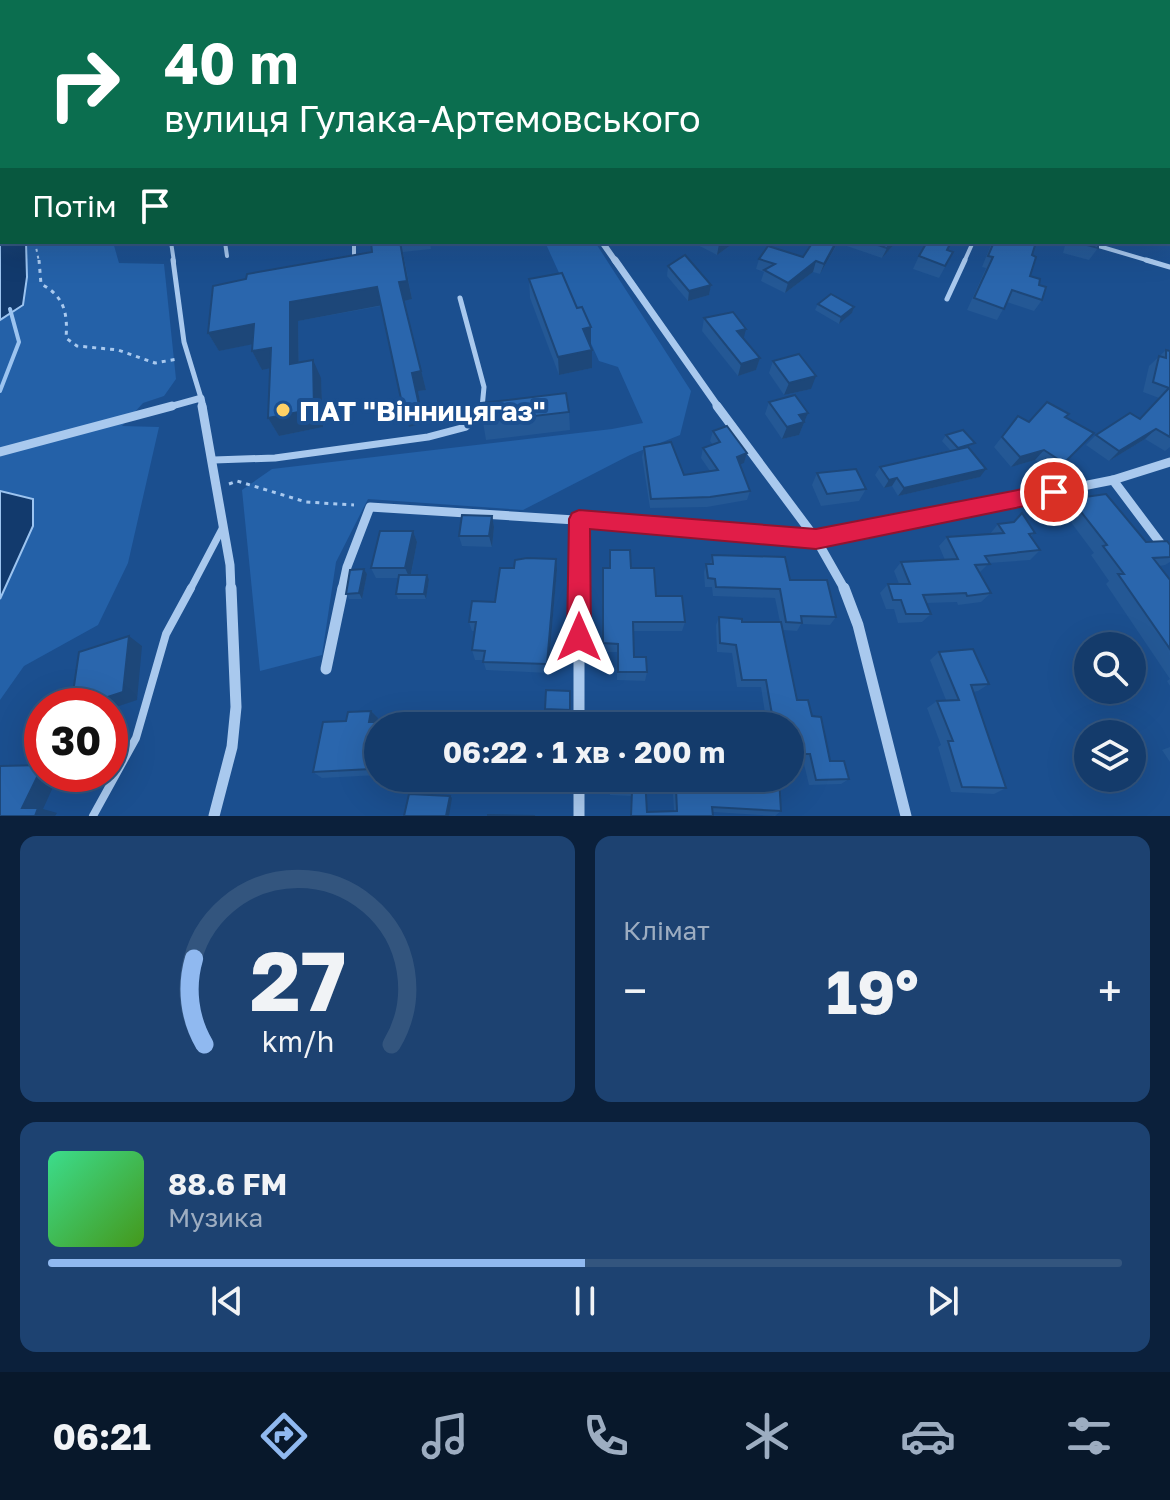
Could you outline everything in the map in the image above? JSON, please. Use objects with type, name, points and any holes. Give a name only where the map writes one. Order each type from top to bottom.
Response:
[{"type":"street","points":[[603,244],[763,471],[816,539],[845,590],[858,625],[906,816]]},
{"type":"street","points":[[0,452],[201,398],[230,565],[236,707],[232,747],[214,816]]},
{"type":"street","points":[[326,669],[347,567],[370,507],[579,519],[816,539],[1113,480],[1170,462]]},
{"type":"street","points":[[1113,480],[1170,556]]},
{"type":"street","points":[[579,519],[579,712]]},
{"type":"street","points":[[579,792],[579,816]]},
{"type":"lane","points":[[171,244],[189,357],[201,398]]},
{"type":"lane","points":[[225,244],[227,256]]},
{"type":"lane","points":[[354,244],[355,263]]},
{"type":"lane","points":[[947,299],[972,244]]},
{"type":"lane","points":[[1092,244],[1170,267]]},
{"type":"lane","points":[[214,460],[275,458],[428,437],[466,427],[482,412],[484,387],[460,298]]},
{"type":"lane","points":[[93,816],[136,738],[166,634],[224,525]]},
{"type":"path","points":[[35,244],[41,284],[57,291],[66,304],[66,338],[77,346],[118,350],[155,363],[189,357]]},
{"type":"path","points":[[218,487],[237,481],[306,502],[370,507]]},
{"type":"shaded area","points":[[0,244],[26,244],[27,277],[23,305],[0,320]]},
{"type":"shaded area","points":[[26,244],[114,244],[119,263],[164,264],[176,379],[164,396],[143,403],[122,426],[159,427],[128,563],[98,625],[24,666],[0,700],[0,599],[33,526],[33,498],[0,491],[0,320],[23,305],[27,277]]},
{"type":"shaded area","points":[[546,244],[596,244],[691,391],[680,435],[630,455],[523,510],[368,499],[336,562],[322,655],[260,671],[242,490],[272,469],[643,423],[618,367],[599,361]]},
{"type":"shaded area","points":[[0,491],[33,499],[33,526],[0,599]]},
{"type":"building","points":[[371,244],[400,244],[407,281],[399,282],[421,371],[412,373],[419,405],[403,408],[377,287],[290,302],[290,364],[313,360],[314,409],[268,418],[271,348],[252,351],[254,324],[208,333],[213,286],[246,279],[247,274],[372,252]]},
{"type":"building","points":[[812,244],[835,244],[824,264],[816,261],[788,283],[764,270],[775,264],[759,259],[768,246],[803,257]]},
{"type":"building","points":[[926,244],[950,244],[947,250],[953,252],[945,266],[919,256]]},
{"type":"building","points":[[993,244],[1035,244],[1032,255],[1036,257],[1030,276],[1040,279],[1039,285],[1046,287],[1042,300],[1012,290],[1004,309],[974,298],[993,257],[988,256]]},
{"type":"building","points":[[685,255],[711,285],[689,291],[668,266]]},
{"type":"building","points":[[562,273],[577,308],[582,307],[591,327],[583,329],[592,350],[558,357],[529,279]]},
{"type":"building","points":[[831,294],[854,307],[841,317],[818,304]]},
{"type":"building","points":[[733,312],[746,329],[737,331],[760,358],[741,364],[704,318]]},
{"type":"building","points":[[1166,350],[1170,351],[1170,437],[1156,429],[1119,451],[1096,435],[1130,413],[1140,419],[1169,388],[1153,382],[1159,356],[1166,358]]},
{"type":"building","points":[[799,354],[816,376],[789,383],[773,361]]},
{"type":"building","points":[[566,393],[569,412],[483,422],[482,403]]},
{"type":"building","points":[[795,395],[808,413],[799,415],[804,422],[787,427],[769,402]]},
{"type":"building","points":[[1047,402],[1069,414],[1065,417],[1094,433],[1064,463],[1044,450],[1020,457],[1002,437],[1018,416],[1029,422]]},
{"type":"building","points":[[727,426],[747,453],[737,457],[750,491],[710,497],[651,499],[644,447],[671,442],[684,475],[718,470],[703,448],[720,442],[713,431]]},
{"type":"building","points":[[963,430],[975,443],[958,448],[946,435]]},
{"type":"building","points":[[968,447],[986,469],[904,488],[897,478],[889,480],[880,467]]},
{"type":"building","points":[[856,469],[866,489],[827,494],[817,473]]},
{"type":"building","points":[[1106,494],[1146,542],[1167,541],[1170,545],[1170,557],[1153,558],[1170,580],[1170,649],[1118,574],[1124,574],[1103,546],[1107,545],[1071,499]]},
{"type":"building","points":[[1022,513],[1035,533],[1029,534],[1040,550],[985,556],[990,564],[975,565],[991,593],[923,595],[931,614],[906,614],[901,600],[893,600],[888,584],[910,584],[901,562],[958,559],[947,537],[1004,533],[998,524],[1014,522]]},
{"type":"building","points":[[462,515],[492,516],[489,536],[459,536]]},
{"type":"building","points":[[380,531],[413,531],[405,568],[371,568]]},
{"type":"building","points":[[610,550],[630,550],[631,568],[654,568],[656,596],[682,596],[685,622],[633,622],[634,657],[646,657],[647,672],[618,672],[618,644],[603,643],[603,568],[610,568]]},
{"type":"building","points":[[712,555],[785,557],[790,580],[827,580],[836,617],[801,616],[802,623],[786,622],[780,589],[716,587],[715,579],[708,578],[706,564],[713,564]]},
{"type":"building","points":[[556,559],[547,664],[483,662],[485,651],[472,650],[476,622],[469,622],[472,601],[495,602],[500,568],[514,568],[515,560]]},
{"type":"building","points":[[364,569],[359,593],[346,594],[350,570]]},
{"type":"building","points":[[399,575],[427,575],[424,594],[396,594]]},
{"type":"building","points":[[719,617],[742,619],[742,622],[781,622],[797,700],[808,700],[812,716],[821,717],[830,761],[844,761],[849,779],[816,780],[810,754],[804,754],[804,712],[772,712],[766,680],[742,680],[736,645],[720,643]]},
{"type":"building","points":[[129,636],[123,688],[74,688],[79,652]]},
{"type":"building","points":[[973,649],[989,684],[971,685],[1006,788],[962,787],[948,741],[953,741],[937,701],[959,700],[939,652]]},
{"type":"building","points":[[546,690],[570,691],[570,710],[545,709]]},
{"type":"building","points":[[371,711],[364,712],[364,769],[313,772],[323,722],[346,721],[348,712]]},
{"type":"building","points":[[24,765],[24,792],[30,792],[22,808],[38,808],[35,816],[0,816],[0,766]]},
{"type":"building","points":[[632,792],[646,792],[647,812],[677,811],[676,792],[780,792],[781,811],[712,807],[713,816],[631,816]]},
{"type":"building","points":[[409,794],[450,796],[446,816],[404,816]]},
{"type":"waterway","points":[[0,391],[19,342],[10,309]]},
{"type":"place","name":"ПАТ \"Вінницягаз\"","points":[[283,410]]},
{"type":"route","points":[[579,637],[579,519],[765,532],[816,539],[1054,492]]}]
